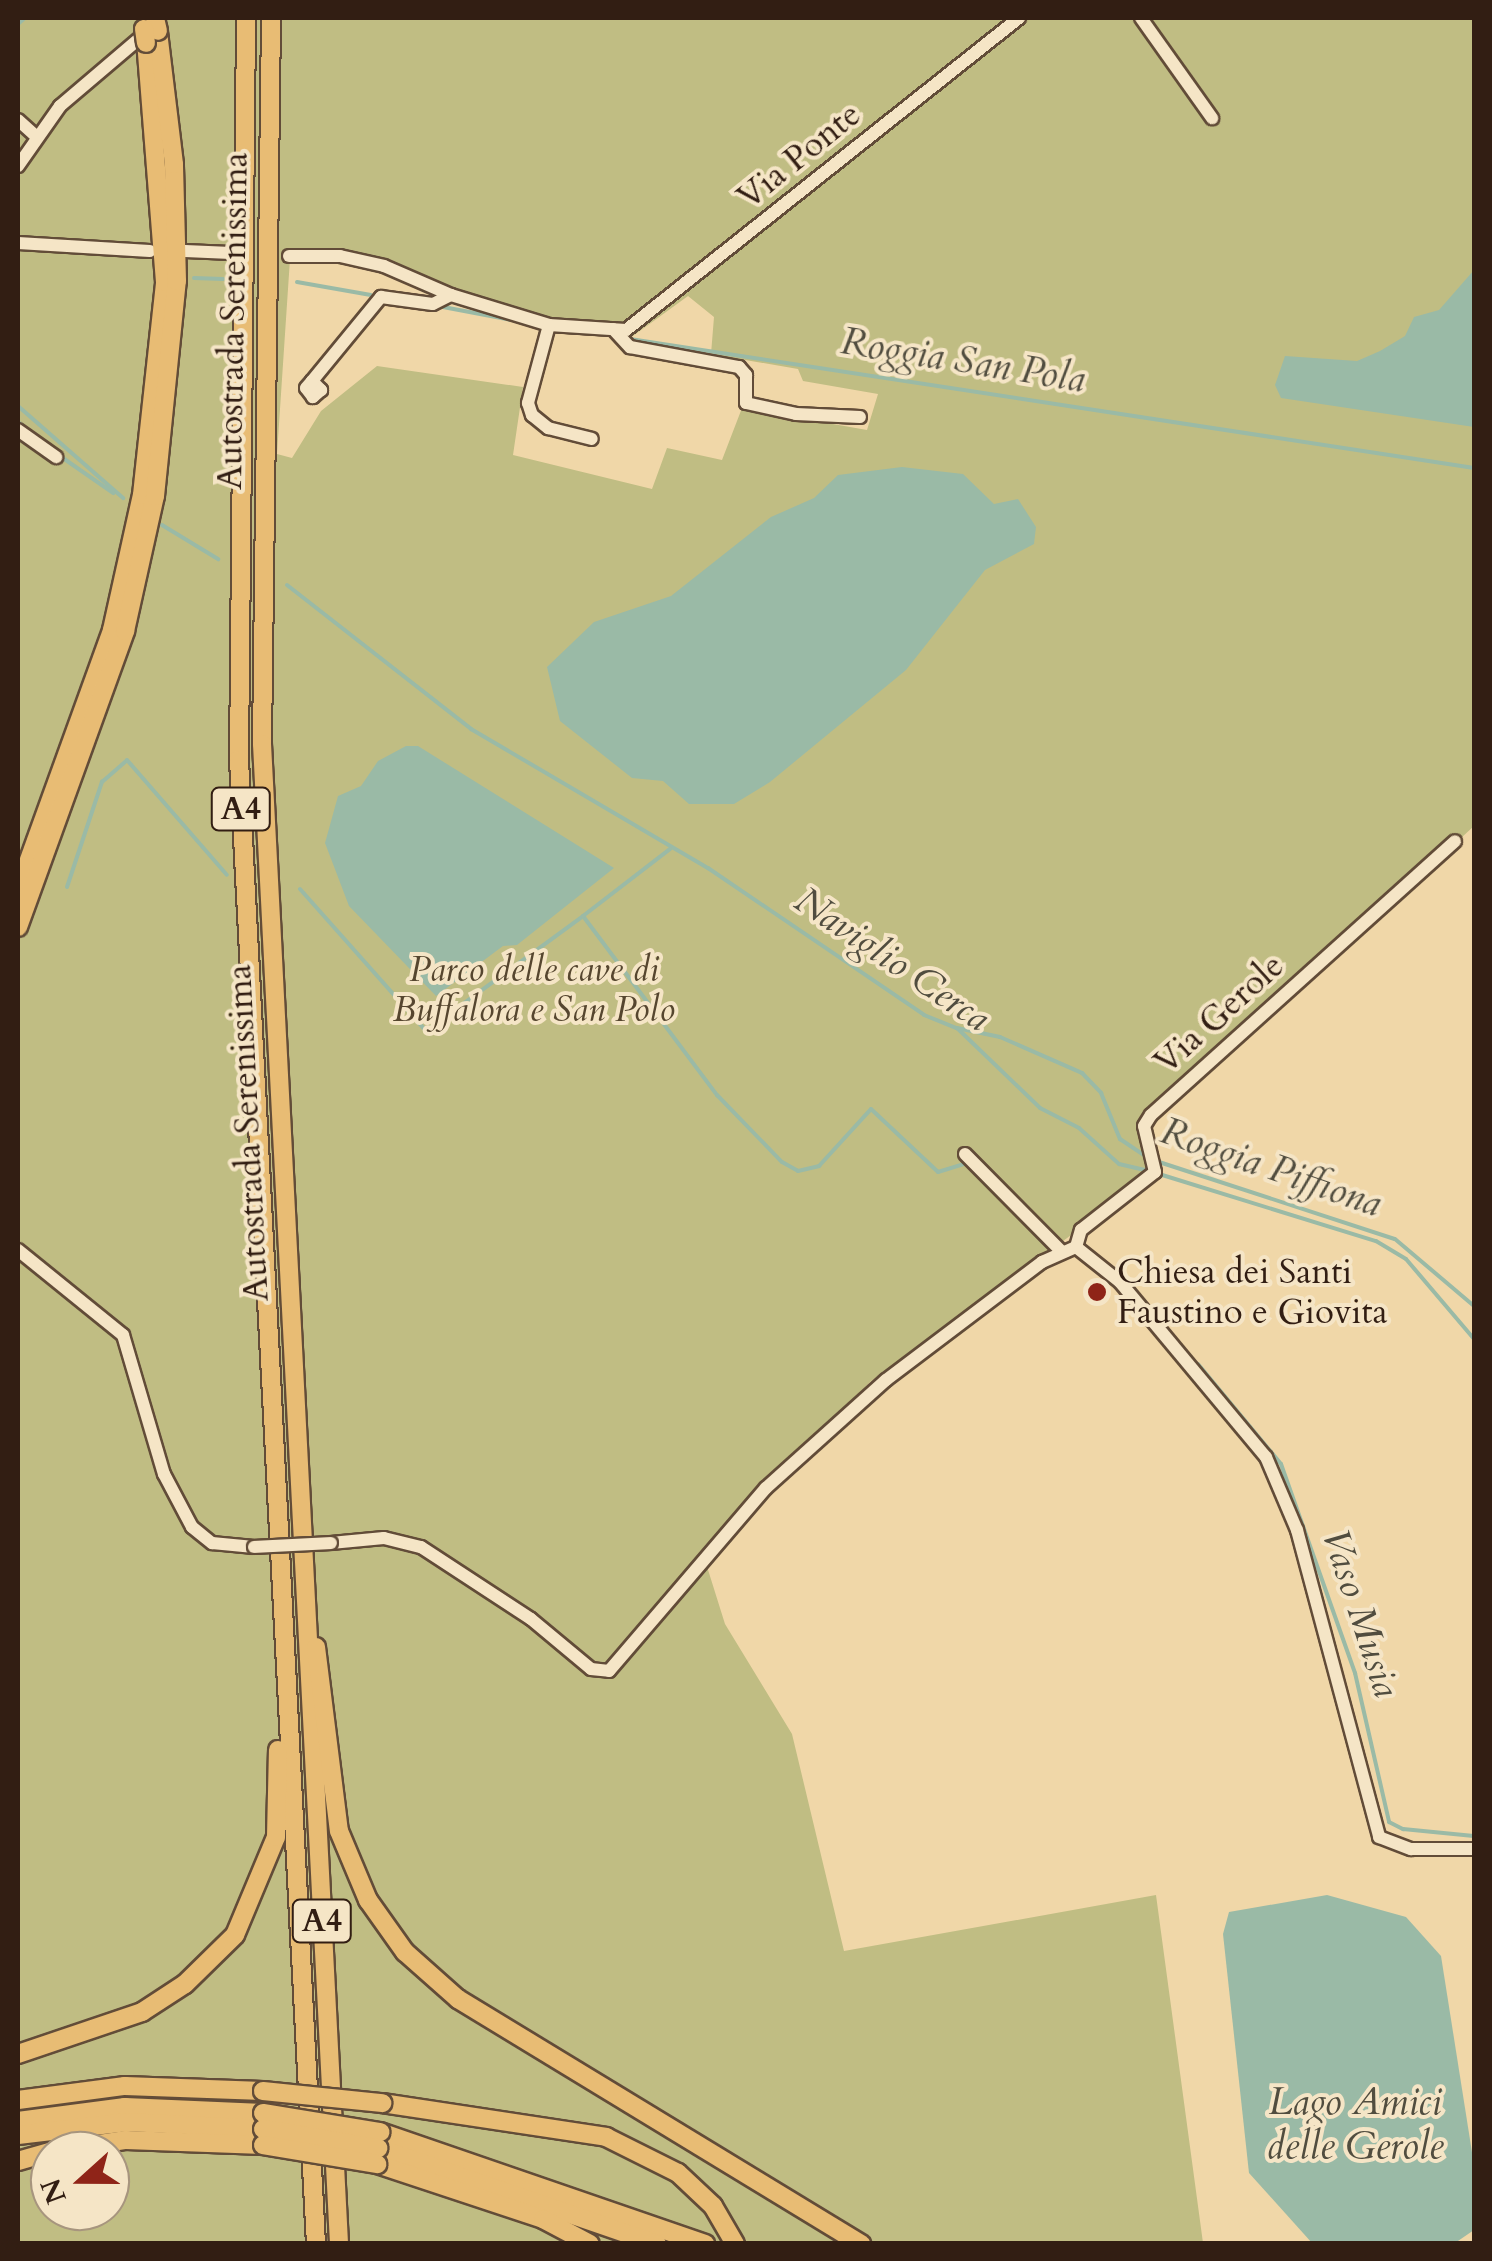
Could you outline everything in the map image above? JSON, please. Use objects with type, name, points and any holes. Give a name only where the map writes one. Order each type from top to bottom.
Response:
[{"type":"highway","name":"Autostrada Serenissima","points":[[246,18],[239,760],[316,2244]]},
{"type":"highway","name":"Autostrada Serenissima","points":[[270,18],[262,744],[339,2244]]},
{"type":"highway","points":[[18,890],[112,630],[142,495],[164,282],[151,26]]},
{"type":"highway","points":[[18,927],[125,631],[155,496],[178,267],[174,164],[151,26]]},
{"type":"highway","points":[[304,1598],[323,1684],[340,1831],[368,1900],[405,1952],[458,1998],[861,2244]]},
{"type":"highway","points":[[18,2054],[105,2027],[163,2000],[216,1956],[250,1912],[278,1821],[281,1599]]},
{"type":"highway","points":[[18,2100],[124,2086],[263,2091],[382,2103],[606,2137],[678,2173],[733,2237]]},
{"type":"highway","points":[[18,2121],[125,2107],[378,2148],[704,2244]]},
{"type":"highway","points":[[18,2135],[127,2122],[263,2129],[378,2148],[657,2244]]},
{"type":"highway","points":[[130,2140],[263,2129]]},
{"type":"highway","points":[[378,2148],[543,2219],[590,2244]]},
{"type":"street","name":"Via Ponte","points":[[289,256],[340,256],[451,296],[549,325],[613,329],[636,326],[1019,18]]},
{"type":"street","points":[[1141,18],[1212,118]]},
{"type":"street","points":[[18,166],[60,106],[151,26]]},
{"type":"street","points":[[18,120],[36,137]]},
{"type":"street","points":[[18,244],[150,251]]},
{"type":"street","points":[[185,251],[231,253]]},
{"type":"street","name":"Via Ponte","points":[[312,382],[382,297],[432,304],[451,296]]},
{"type":"street","points":[[549,325],[528,403],[532,415],[548,428],[592,439]]},
{"type":"street","name":"Via Ponte","points":[[613,329],[630,348],[739,367],[746,375],[746,403],[796,414],[860,417]]},
{"type":"street","points":[[18,430],[56,458]]},
{"type":"street","name":"Via Gerole","points":[[18,1250],[123,1335],[168,1485],[192,1527],[212,1543],[254,1547],[384,1538],[421,1547],[601,1673],[626,1653],[698,1561],[766,1488],[886,1380],[1069,1249],[1080,1230],[1147,1180],[1154,1160],[1144,1126],[1151,1115],[1455,841]]},
{"type":"street","points":[[966,1154],[1069,1249],[1120,1282],[1266,1456],[1297,1530],[1379,1837],[1411,1850],[1474,1849]]},
{"type":"green space","name":"Parco delle cave di Buffalora e San Polo","points":[[18,18],[1474,18],[1474,826],[1144,1130],[1156,1166],[1148,1179],[871,1381],[704,1557],[725,1624],[792,1734],[844,1951],[1156,1895],[1203,2243],[18,2243]],"holes":[[[290,259],[384,269],[553,330],[633,336],[688,296],[714,317],[711,354],[798,369],[803,381],[878,394],[867,430],[742,408],[722,460],[667,448],[652,489],[513,455],[523,387],[377,366],[321,411],[292,458],[277,454]]]},
{"type":"water","points":[[1474,270],[1474,427],[1281,398],[1275,385],[1285,356],[1357,361],[1380,351],[1405,336],[1414,317],[1439,310]]},
{"type":"water","points":[[902,467],[963,474],[994,504],[1018,499],[1036,527],[1034,544],[985,570],[906,670],[770,782],[734,804],[689,804],[663,781],[632,778],[560,721],[547,667],[594,622],[671,596],[771,517],[814,498],[838,475]]},
{"type":"water","points":[[406,746],[418,746],[614,868],[517,945],[503,946],[436,996],[349,906],[325,843],[338,796],[361,786],[378,761]]},
{"type":"water","name":"Lago Amici delle Gerole","points":[[1327,1895],[1406,1917],[1441,1956],[1474,2165],[1474,2230],[1455,2243],[1312,2243],[1249,2173],[1223,1934],[1229,1912]]},
{"type":"waterway","points":[[18,24],[25,18]]},
{"type":"waterway","name":"Roggia San Pola","points":[[194,278],[223,279]]},
{"type":"waterway","name":"Roggia San Pola","points":[[297,282],[371,295]]},
{"type":"waterway","name":"Roggia San Pola","points":[[443,307],[512,320]]},
{"type":"waterway","name":"Roggia San Pola","points":[[630,339],[1474,468]]},
{"type":"waterway","points":[[18,406],[123,498]]},
{"type":"waterway","name":"Naviglio Cerca","points":[[18,422],[34,434]]},
{"type":"waterway","points":[[60,456],[113,493]]},
{"type":"waterway","name":"Naviglio Cerca","points":[[162,525],[218,559]]},
{"type":"waterway","name":"Naviglio Cerca","points":[[287,585],[471,729],[708,868],[924,1015],[957,1028],[1040,1108],[1079,1128],[1119,1164],[1150,1171]]},
{"type":"waterway","name":"Vaso Musia","points":[[67,887],[102,782],[127,760],[227,875]]},
{"type":"waterway","name":"Vaso Musia","points":[[583,916],[670,849]]},
{"type":"waterway","name":"Vaso Musia","points":[[300,889],[426,1031],[583,916],[717,1095],[782,1162],[798,1171],[819,1166],[871,1109],[938,1172],[968,1163]]},
{"type":"waterway","name":"Roggia Piffiona","points":[[957,1028],[1000,1037],[1082,1073],[1101,1093],[1120,1139],[1147,1157]]},
{"type":"waterway","name":"Roggia Piffiona","points":[[1156,1161],[1395,1239],[1474,1306]]},
{"type":"waterway","name":"Naviglio Cerca","points":[[1159,1174],[1376,1241],[1406,1259],[1474,1339]]},
{"type":"waterway","name":"Vaso Musia","points":[[1198,1364],[1281,1464],[1355,1673],[1389,1822],[1403,1829],[1474,1836]]},
{"type":"place","name":"Chiesa dei Santi Faustino e Giovita","points":[[1097,1292]]}]
